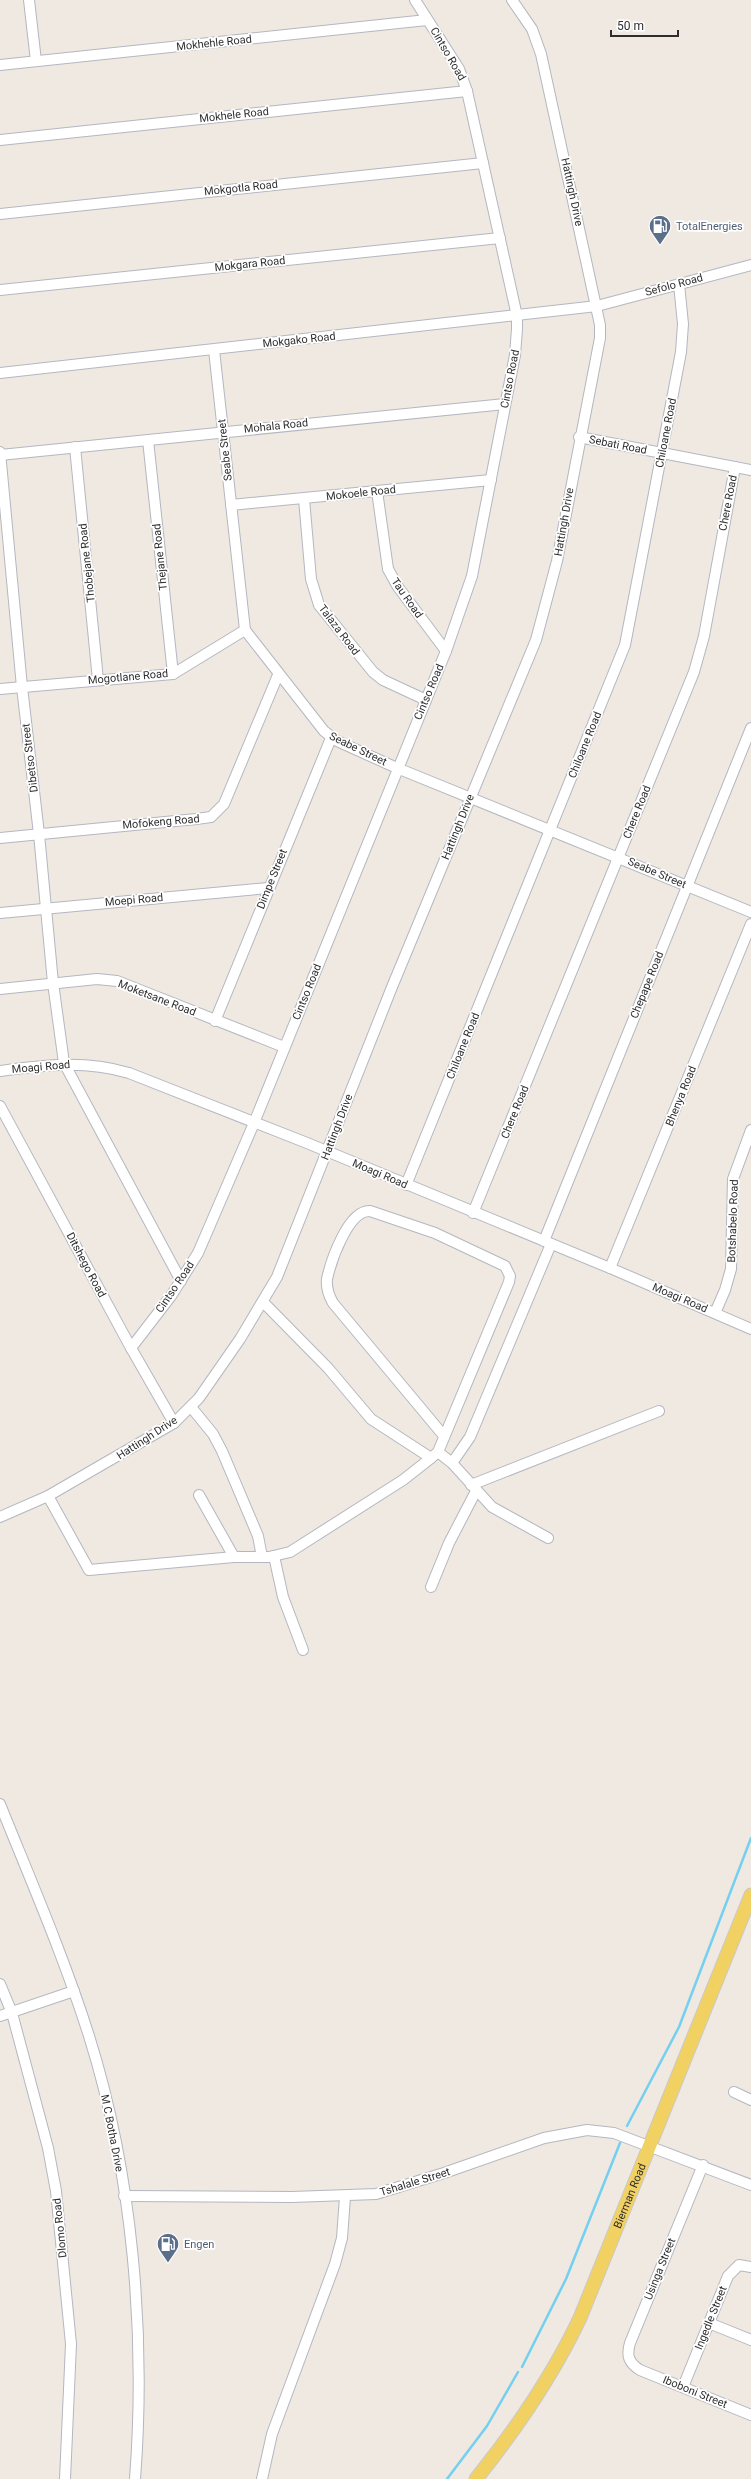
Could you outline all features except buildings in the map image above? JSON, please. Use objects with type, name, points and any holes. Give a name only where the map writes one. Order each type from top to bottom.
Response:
[{"type":"main road","name":"Bierman Road","points":[[481,2479],[517,2436],[569,2354],[588,2312],[751,1895]]},
{"type":"main road","name":"Bierman Road","points":[[476,2479],[513,2434],[537,2398],[564,2351],[580,2318],[751,1909]]},
{"type":"street","points":[[29,0],[36,61]]},
{"type":"street","name":"Cintso Road","points":[[131,1348],[181,1281],[198,1253],[254,1123],[397,768],[446,651],[472,576],[517,342],[517,316],[467,91],[459,69],[415,0]]},
{"type":"street","name":"Hattingh Drive","points":[[0,1517],[48,1496],[174,1423],[191,1407],[204,1391],[263,1302],[290,1248],[392,987],[525,668],[544,618],[557,561],[600,338],[597,306],[541,54],[532,29],[512,0]]},
{"type":"street","name":"Mokhehle Road","points":[[0,65],[427,20]]},
{"type":"street","name":"Mokhele Road","points":[[0,140],[467,91]]},
{"type":"street","name":"Mokgotla Road","points":[[0,214],[483,163]]},
{"type":"street","name":"Mokgara Road","points":[[0,290],[500,238]]},
{"type":"street","name":"Sefolo Road","points":[[597,306],[751,265]]},
{"type":"street","name":"Chiloane Road","points":[[406,1185],[552,830],[625,645],[663,454],[684,338],[679,284]]},
{"type":"street","name":"Mokgako Road","points":[[0,372],[214,350],[597,306]]},
{"type":"street","name":"Seabe Street","points":[[214,350],[245,630],[278,675],[331,738],[397,768],[471,796],[751,912]]},
{"type":"street","name":"Mohala Road","points":[[0,455],[223,431],[505,404]]},
{"type":"street","name":"Sebati Road","points":[[580,437],[751,470]]},
{"type":"street","name":"Thejane Road","points":[[148,440],[173,674]]},
{"type":"street","name":"Thobejane Road","points":[[75,447],[98,680]]},
{"type":"street","name":"Dibetso Street","points":[[0,452],[22,687],[39,834],[45,908],[64,1063]]},
{"type":"street","name":"Chere Road","points":[[474,1213],[694,672],[704,636],[735,467]]},
{"type":"street","name":"Mokoele Road","points":[[231,505],[491,480]]},
{"type":"street","name":"Tau Road","points":[[377,491],[388,569],[398,587],[446,651]]},
{"type":"street","name":"Talaza Road","points":[[304,499],[311,579],[319,605],[373,672],[383,680],[426,700]]},
{"type":"street","name":"Mogotlane Road","points":[[0,689],[173,674],[245,630]]},
{"type":"street","name":"Mofokeng Road","points":[[0,838],[196,819],[215,814],[224,804],[278,675]]},
{"type":"street","name":"Chepape Road","points":[[452,1463],[470,1437],[548,1243],[687,885],[751,728]]},
{"type":"street","name":"Dimpe Street","points":[[216,1021],[268,888],[331,738]]},
{"type":"street","name":"Moepi Road","points":[[0,913],[268,888]]},
{"type":"street","name":"Bhenya Road","points":[[610,1268],[751,924]]},
{"type":"street","name":"Moketsane Road","points":[[0,989],[97,979],[117,981],[284,1047]]},
{"type":"street","points":[[64,1063],[181,1281]]},
{"type":"street","name":"Moagi Road","points":[[0,1071],[64,1063],[109,1068],[129,1073],[328,1152],[610,1268],[751,1329]]},
{"type":"street","name":"Ditshego Road","points":[[0,1106],[131,1348],[174,1423]]},
{"type":"street","name":"Botshabelo Road","points":[[715,1313],[725,1290],[731,1269],[733,1179],[751,1130]]},
{"type":"street","points":[[48,1496],[89,1570],[234,1557],[274,1556],[290,1552],[310,1542],[403,1480],[434,1455],[444,1436],[509,1282],[508,1271],[499,1263],[435,1233],[376,1212],[364,1211],[353,1219],[336,1250],[327,1279],[329,1296],[333,1303],[444,1436]]},
{"type":"street","points":[[263,1302],[328,1368],[371,1419],[434,1455],[452,1463],[473,1488],[492,1507],[548,1538]]},
{"type":"street","points":[[191,1407],[213,1434],[222,1451],[258,1536],[262,1557]]},
{"type":"street","points":[[431,1586],[473,1488],[659,1411]]},
{"type":"street","points":[[199,1495],[234,1557]]},
{"type":"street","points":[[274,1556],[283,1597],[304,1650]]},
{"type":"street","name":"M C Botha Drive","points":[[0,1804],[74,1991],[105,2098],[124,2196],[140,2360],[135,2479]]},
{"type":"street","name":"Dlomo Road","points":[[0,1984],[12,2013],[48,2148],[56,2191],[71,2338],[65,2479]]},
{"type":"street","points":[[0,2016],[74,1991]]},
{"type":"street","points":[[734,2092],[751,2100]]},
{"type":"street","name":"Tshalale Street","points":[[124,2196],[345,2197],[390,2191],[544,2138],[577,2130],[614,2133],[703,2165],[751,2185]]},
{"type":"street","name":"Usinga Street","points":[[640,2370],[630,2362],[627,2351],[703,2165]]},
{"type":"street","points":[[262,2479],[272,2434],[335,2264],[342,2238],[345,2197]]},
{"type":"street","name":"Ingedle Street","points":[[683,2387],[732,2270],[739,2265],[751,2267]]},
{"type":"street","points":[[709,2323],[751,2340]]},
{"type":"street","name":"Iboboni Street","points":[[640,2370],[751,2415]]},
{"type":"waterway","points":[[627,2126],[679,2027],[751,1838]]},
{"type":"waterway","points":[[522,2367],[566,2279],[620,2143]]},
{"type":"waterway","points":[[447,2479],[487,2426],[518,2372]]},
{"type":"place","name":"TotalEnergies","points":[[660,246]]},
{"type":"place","name":"Engen","points":[[168,2264]]}]
